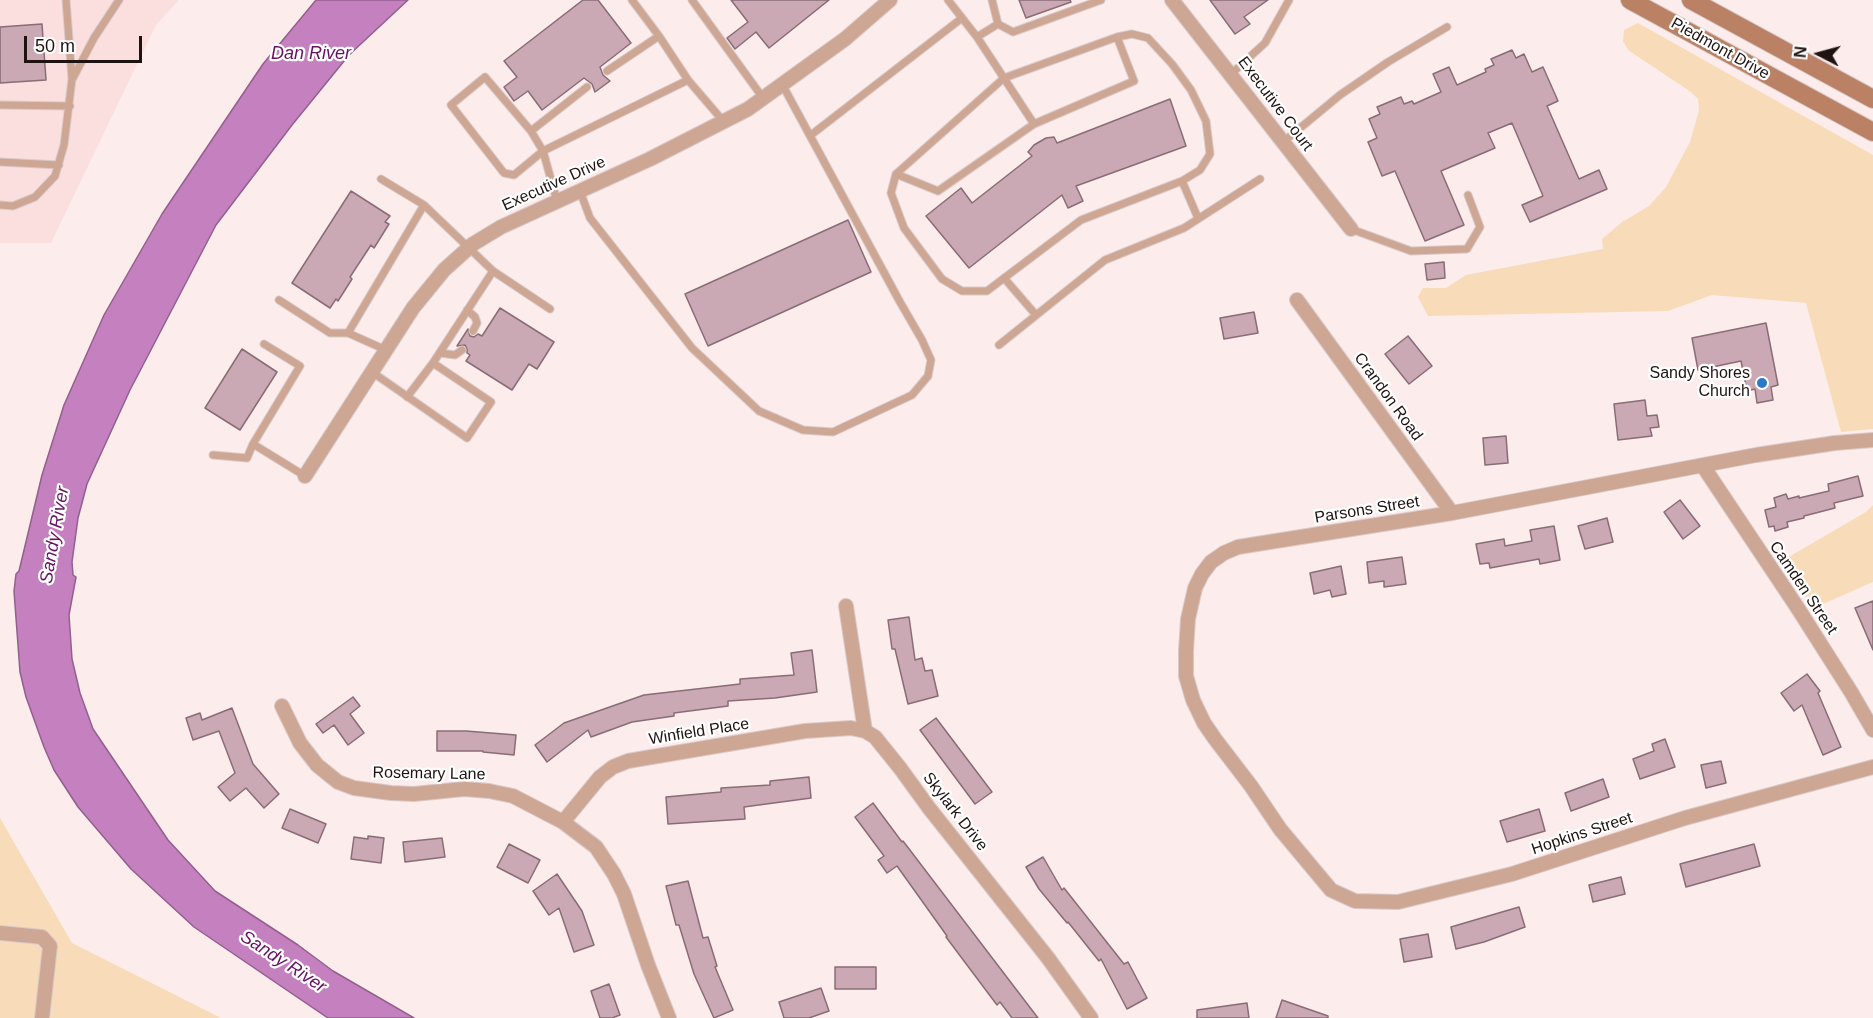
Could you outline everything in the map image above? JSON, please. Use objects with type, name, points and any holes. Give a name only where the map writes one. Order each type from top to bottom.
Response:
[{"type":"main road","name":"Piedmont Drive","points":[[1630,0],[1873,132]]},
{"type":"main road","name":"Piedmont Drive","points":[[1691,0],[1873,99]]},
{"type":"street","name":"Executive Drive","points":[[304,476],[419,300],[444,270],[469,247],[501,227],[724,122],[763,98],[845,39],[890,0]]},
{"type":"street","name":"Executive Court","points":[[1172,0],[1351,229]]},
{"type":"street","name":"Crandon Road","points":[[1297,300],[1452,513]]},
{"type":"street","name":"Parsons Street","points":[[1310,865],[1280,829],[1215,739],[1193,700],[1186,676],[1188,619],[1195,588],[1211,562],[1238,547],[1452,513],[1756,455],[1873,440]]},
{"type":"street","name":"Camden Street","points":[[1703,466],[1797,607],[1873,730]]},
{"type":"street","points":[[846,606],[865,731]]},
{"type":"street","name":"Rosemary Lane","points":[[282,706],[300,743],[324,773],[338,782],[354,788],[391,793],[414,794],[464,789],[513,796],[563,822],[596,847],[624,894],[648,966],[669,1018]]},
{"type":"street","name":"Winfield Place","points":[[563,822],[600,777],[613,767],[628,761],[805,731],[851,728],[865,731]]},
{"type":"street","name":"Skylark Drive","points":[[865,731],[875,737],[900,768],[928,808],[1048,958],[1091,1018]]},
{"type":"street","name":"Hopkins Street","points":[[1310,865],[1331,890],[1344,897],[1355,901],[1398,902],[1512,874],[1685,818],[1873,767]]},
{"type":"street","points":[[0,933],[42,937],[50,946],[42,1018]]},
{"type":"lane","points":[[0,205],[13,206],[35,198],[55,176],[70,106],[72,79],[66,0]]},
{"type":"lane","points":[[72,79],[94,38],[119,0]]},
{"type":"lane","points":[[632,0],[688,80],[724,122]]},
{"type":"lane","points":[[692,0],[763,98]]},
{"type":"lane","points":[[948,0],[977,37],[1034,124]]},
{"type":"lane","points":[[992,0],[998,24],[1013,32],[1101,0]]},
{"type":"lane","points":[[1231,74],[1265,43],[1289,0]]},
{"type":"lane","points":[[811,135],[962,18]]},
{"type":"lane","points":[[977,37],[998,24]]},
{"type":"lane","points":[[1282,143],[1340,95],[1388,62],[1447,27]]},
{"type":"lane","points":[[1132,34],[1148,39],[1172,64],[1191,90],[1206,121],[1210,154],[1200,170],[1182,181],[1081,220],[987,291],[962,291],[942,279],[904,228],[891,193],[896,174],[1004,78],[1117,37],[1132,34]]},
{"type":"lane","points":[[607,71],[659,36]]},
{"type":"lane","points":[[896,174],[938,192],[1034,124],[1134,81],[1117,37]]},
{"type":"lane","points":[[557,201],[543,151],[531,132],[485,76],[451,105],[504,173],[514,175],[543,151],[688,80]]},
{"type":"lane","points":[[580,191],[590,218],[692,348],[759,411],[803,430],[833,432],[912,395],[927,376],[931,360],[782,84]]},
{"type":"lane","points":[[531,132],[587,87]]},
{"type":"lane","points":[[0,105],[70,106]]},
{"type":"lane","points":[[0,162],[58,165]]},
{"type":"lane","points":[[381,179],[424,206],[493,271],[550,309]]},
{"type":"lane","points":[[999,345],[1105,260],[1184,228],[1260,179]]},
{"type":"lane","points":[[1182,181],[1198,218]]},
{"type":"lane","points":[[1351,229],[1411,251],[1467,249],[1480,227],[1468,195]]},
{"type":"lane","points":[[348,333],[424,206]]},
{"type":"lane","points":[[407,397],[440,353],[493,271]]},
{"type":"lane","points":[[1004,278],[1036,315]]},
{"type":"lane","points":[[279,300],[330,333],[348,333],[386,350]]},
{"type":"lane","points":[[467,310],[475,317],[477,323],[473,331]]},
{"type":"lane","points":[[213,455],[247,458],[300,366],[264,344]]},
{"type":"lane","points":[[440,353],[455,356],[462,350]]},
{"type":"lane","points":[[372,372],[467,438],[491,402],[433,363]]},
{"type":"lane","points":[[253,444],[304,476]]},
{"type":"shaded area","points":[[0,0],[179,0],[156,25],[51,243],[0,243]]},
{"type":"shaded area","points":[[1638,23],[1873,155],[1873,429],[1841,432],[1806,303],[1712,295],[1668,311],[1428,316],[1418,297],[1423,288],[1446,288],[1466,275],[1603,249],[1602,239],[1622,222],[1649,206],[1666,187],[1690,142],[1699,110],[1698,99],[1628,50],[1623,41],[1624,30]]},
{"type":"shaded area","points":[[1873,505],[1873,582],[1814,608],[1780,562],[1866,512]]},
{"type":"shaded area","points":[[0,818],[72,943],[221,1018],[0,1018]]},
{"type":"water","name":"Dan River","points":[[316,0],[408,0],[349,55],[216,225],[130,390],[87,484],[78,518],[72,562],[73,575],[76,577],[69,615],[72,659],[80,693],[93,729],[168,840],[215,891],[298,945],[333,971],[414,1018],[328,1018],[194,927],[131,869],[78,807],[54,770],[44,747],[26,697],[20,672],[14,591],[16,574],[19,571],[42,475],[64,405],[104,315],[162,214],[263,64]]},
{"type":"building","points":[[583,0],[598,0],[631,43],[600,67],[603,75],[610,81],[595,92],[592,84],[584,78],[542,110],[528,91],[514,101],[504,87],[517,77],[504,61]]},
{"type":"building","points":[[731,0],[829,0],[769,48],[756,32],[735,49],[727,38],[748,22]]},
{"type":"building","points":[[1019,0],[1070,0],[1071,2],[1026,18]]},
{"type":"building","points":[[1210,0],[1268,0],[1244,17],[1250,24],[1235,34]]},
{"type":"building","points":[[42,24],[46,80],[0,83],[0,27]]},
{"type":"building","points":[[1512,50],[1516,58],[1524,54],[1532,72],[1543,67],[1558,101],[1547,106],[1579,179],[1599,170],[1607,189],[1530,222],[1522,205],[1543,196],[1512,123],[1488,133],[1495,148],[1441,171],[1464,225],[1425,241],[1395,171],[1382,176],[1368,142],[1377,138],[1369,119],[1380,114],[1377,107],[1401,97],[1404,104],[1412,101],[1414,104],[1441,92],[1433,74],[1449,67],[1457,85],[1486,72],[1485,69],[1494,65],[1491,59]]},
{"type":"building","points":[[1170,99],[1186,146],[1076,186],[1083,201],[1068,208],[1062,195],[969,268],[926,216],[961,188],[972,203],[1032,156],[1028,152],[1034,145],[1046,138],[1054,137],[1057,143]]},
{"type":"building","points":[[351,191],[390,216],[385,222],[389,224],[374,248],[371,245],[350,277],[352,279],[338,301],[336,299],[330,308],[292,283]]},
{"type":"building","points":[[848,220],[871,272],[708,346],[685,294]]},
{"type":"building","points":[[1444,262],[1445,278],[1427,280],[1425,264]]},
{"type":"building","points":[[500,308],[554,342],[537,369],[529,364],[512,390],[466,361],[470,355],[465,345],[457,346],[468,329],[470,336],[474,337],[478,334],[482,336]]},
{"type":"building","points":[[1254,312],[1258,333],[1224,339],[1220,318]]},
{"type":"building","points":[[1766,323],[1778,385],[1771,387],[1773,400],[1757,403],[1755,389],[1747,391],[1741,361],[1698,370],[1692,338]]},
{"type":"building","points":[[1408,336],[1432,366],[1409,384],[1385,354]]},
{"type":"building","points":[[242,349],[277,372],[240,430],[205,408]]},
{"type":"building","points":[[1645,400],[1647,416],[1657,415],[1659,427],[1650,428],[1652,436],[1618,440],[1614,404]]},
{"type":"building","points":[[1506,436],[1508,463],[1485,465],[1483,438]]},
{"type":"building","points":[[1858,476],[1863,496],[1834,503],[1835,508],[1787,522],[1788,527],[1775,531],[1774,526],[1769,527],[1765,510],[1776,507],[1774,498],[1786,494],[1788,499],[1799,496],[1799,498],[1829,491],[1828,484]]},
{"type":"building","points":[[1680,500],[1700,526],[1683,539],[1664,512]]},
{"type":"building","points":[[1607,518],[1613,542],[1585,549],[1578,526]]},
{"type":"building","points":[[1554,526],[1560,560],[1540,564],[1539,559],[1490,568],[1489,563],[1480,564],[1476,544],[1504,539],[1505,546],[1532,541],[1530,530]]},
{"type":"building","points":[[1402,557],[1406,584],[1384,587],[1384,581],[1369,583],[1367,562]]},
{"type":"building","points":[[1341,566],[1346,594],[1332,597],[1330,590],[1314,594],[1310,573]]},
{"type":"building","points":[[1873,601],[1873,650],[1855,608]]},
{"type":"building","points":[[909,617],[915,660],[922,658],[925,671],[932,670],[938,696],[908,704],[895,649],[892,649],[888,620]]},
{"type":"building","points":[[812,650],[817,692],[728,701],[728,706],[674,713],[674,716],[632,722],[591,737],[588,730],[547,762],[535,745],[564,723],[644,695],[740,684],[740,679],[794,675],[791,653]]},
{"type":"building","points":[[1807,674],[1820,691],[1818,693],[1841,747],[1823,755],[1802,705],[1794,711],[1781,693]]},
{"type":"building","points":[[353,697],[360,706],[350,714],[364,733],[348,745],[334,725],[323,733],[316,724]]},
{"type":"building","points":[[232,708],[253,764],[279,794],[264,808],[246,788],[230,801],[218,787],[235,773],[219,731],[193,740],[186,718],[200,713],[202,720]]},
{"type":"building","points":[[936,718],[992,792],[975,804],[920,730]]},
{"type":"building","points":[[437,731],[516,735],[514,755],[483,751],[437,751]]},
{"type":"building","points":[[1665,739],[1675,767],[1640,779],[1633,759],[1654,751],[1652,744]]},
{"type":"building","points":[[1721,761],[1726,783],[1706,788],[1701,765]]},
{"type":"building","points":[[809,777],[811,798],[744,807],[745,819],[668,824],[666,797],[721,792],[721,788],[770,785],[770,781]]},
{"type":"building","points":[[1603,779],[1609,797],[1571,811],[1565,793]]},
{"type":"building","points":[[873,803],[1038,1018],[1012,1018],[1000,1002],[997,1005],[897,866],[887,873],[878,860],[884,856],[855,817]]},
{"type":"building","points":[[290,809],[326,824],[318,843],[282,828]]},
{"type":"building","points":[[1539,809],[1545,831],[1507,842],[1500,821]]},
{"type":"building","points":[[368,836],[384,838],[381,863],[351,859],[354,837],[368,839]]},
{"type":"building","points":[[442,838],[445,857],[405,862],[403,842]]},
{"type":"building","points":[[509,844],[540,860],[528,883],[497,867]]},
{"type":"building","points":[[1754,844],[1760,866],[1686,887],[1680,864]]},
{"type":"building","points":[[1043,857],[1062,890],[1064,888],[1124,964],[1128,962],[1147,998],[1127,1009],[1101,959],[1099,961],[1039,889],[1026,867]]},
{"type":"building","points":[[557,874],[582,911],[594,945],[574,952],[559,908],[549,915],[533,891]]},
{"type":"building","points":[[1621,877],[1625,894],[1593,902],[1589,885]]},
{"type":"building","points":[[688,881],[703,938],[708,937],[717,966],[715,967],[733,1010],[714,1018],[694,974],[679,925],[676,925],[666,886]]},
{"type":"building","points":[[1519,907],[1525,927],[1484,942],[1456,949],[1451,927]]},
{"type":"building","points":[[1428,934],[1432,957],[1404,962],[1400,939]]},
{"type":"building","points":[[835,967],[876,967],[876,989],[835,989]]},
{"type":"building","points":[[609,984],[620,1015],[600,1018],[591,991]]},
{"type":"building","points":[[821,988],[829,1011],[809,1018],[784,1018],[779,1002]]},
{"type":"building","points":[[1282,1000],[1328,1016],[1328,1018],[1276,1018]]},
{"type":"building","points":[[1247,1003],[1249,1018],[1197,1018],[1197,1010]]},
{"type":"place","name":"Sandy Shores Church","points":[[1762,383]]},
{"type":"water label","name":"Sandy River","points":[[55,535]]},
{"type":"water label","name":"Sandy River","points":[[283,962]]}]
